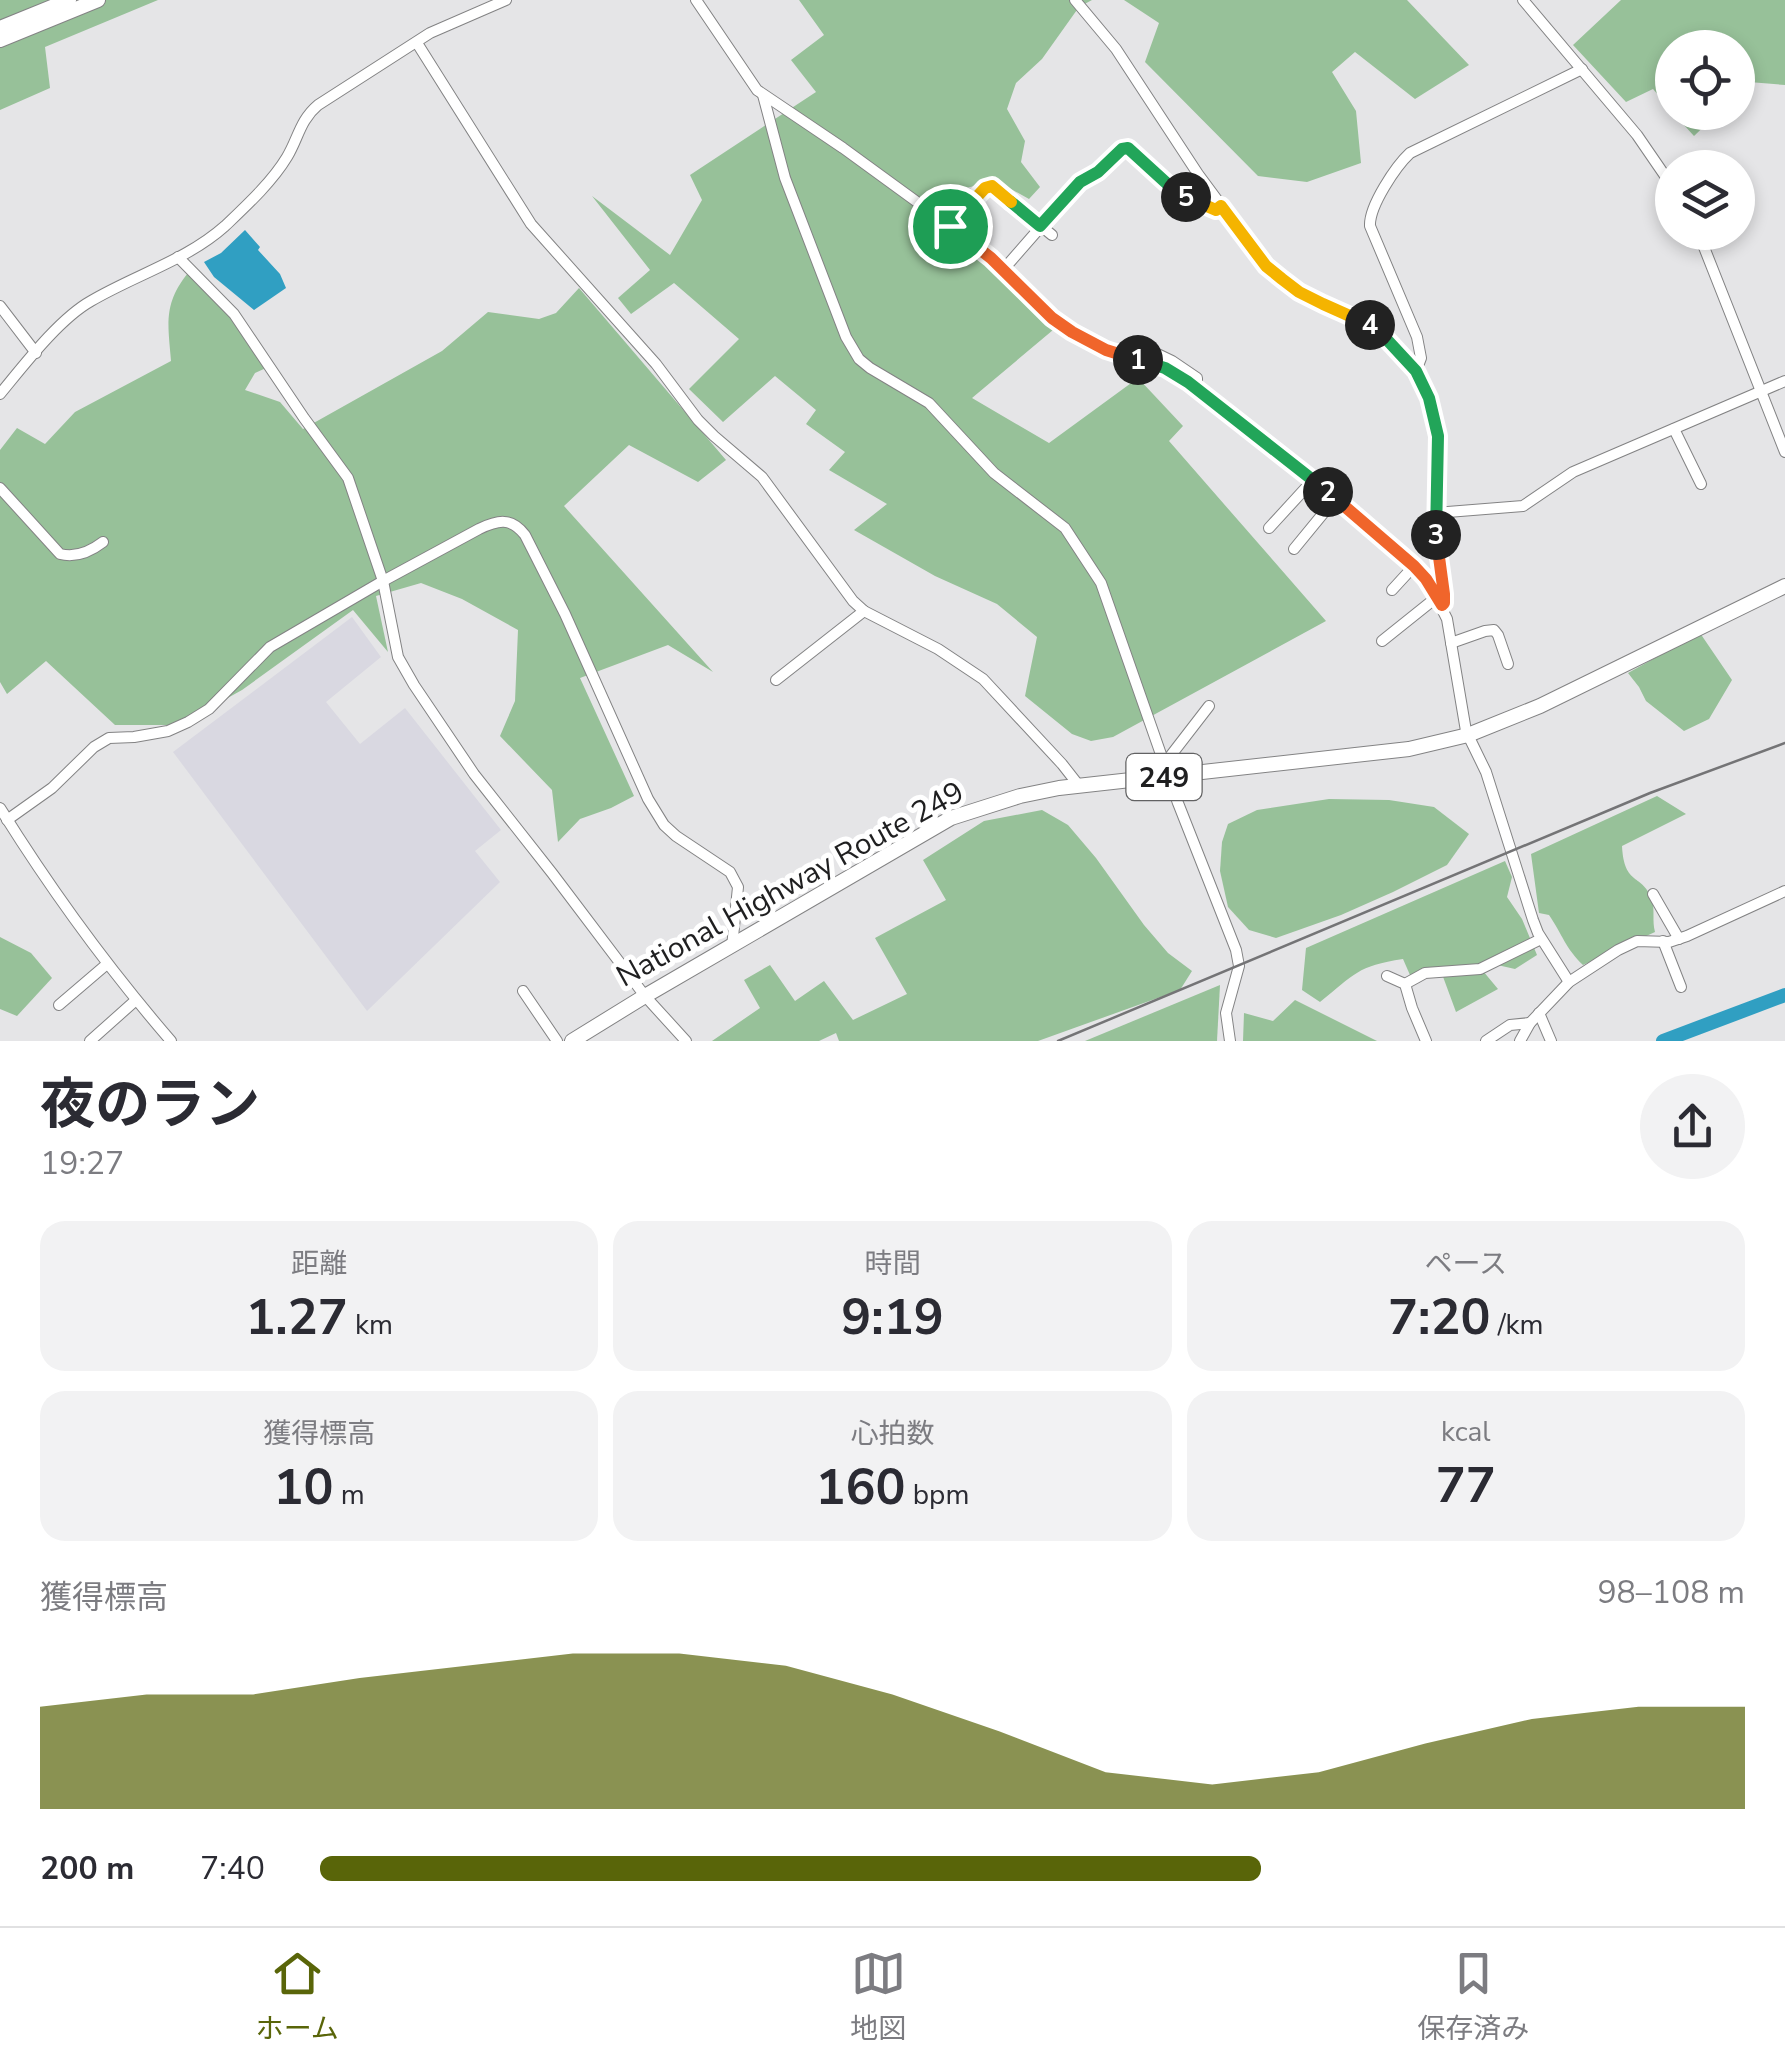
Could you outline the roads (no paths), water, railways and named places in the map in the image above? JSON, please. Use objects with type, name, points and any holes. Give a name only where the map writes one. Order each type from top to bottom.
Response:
[{"type":"highway","points":[[0,28],[69,0]]},
{"type":"highway","points":[[0,40],[98,0]]},
{"type":"highway","name":"National Highway Route 249","points":[[572,1041],[951,818],[1020,796],[1167,770],[1409,749],[1468,734],[1540,706],[1785,586]]},
{"type":"street","points":[[0,394],[65,321],[88,302],[202,244],[227,224],[286,160],[311,111],[430,34],[506,0]]},
{"type":"street","points":[[696,0],[763,95],[950,226],[1072,332],[1106,350],[1165,368],[1197,390],[1313,480],[1426,579],[1440,601],[1452,643],[1468,734],[1486,772],[1533,920],[1569,982]]},
{"type":"street","points":[[1075,0],[1116,50],[1182,152],[1266,266],[1311,298],[1378,330],[1416,371],[1429,398],[1438,436],[1436,513],[1444,603],[1440,601],[1382,642]]},
{"type":"street","points":[[1524,0],[1655,161]]},
{"type":"street","points":[[417,43],[532,224],[656,364],[698,420],[762,477],[854,601],[864,611],[938,649],[984,679],[1080,786]]},
{"type":"street","points":[[1416,371],[1421,358],[1417,337],[1370,226],[1370,216],[1385,186],[1410,154],[1582,69]]},
{"type":"street","points":[[763,95],[785,178],[859,359],[929,403],[994,473],[1065,528],[1101,583],[1236,950],[1240,966],[1226,1013],[1230,1041]]},
{"type":"street","points":[[1003,270],[1080,182],[1098,172],[1122,149],[1132,150],[1180,194],[1216,210],[1221,206]]},
{"type":"street","points":[[950,226],[980,192],[992,186],[1052,236]]},
{"type":"street","points":[[1705,250],[1785,452]]},
{"type":"street","points":[[178,257],[234,314],[348,478],[383,581],[398,656],[414,685],[474,774],[645,996],[686,1041]]},
{"type":"street","points":[[0,306],[36,353]]},
{"type":"street","points":[[1147,349],[1197,378],[1197,390]]},
{"type":"street","points":[[1436,513],[1523,506],[1574,472],[1785,381]]},
{"type":"street","points":[[1674,429],[1701,484]]},
{"type":"street","points":[[1269,528],[1313,480]]},
{"type":"street","points":[[0,488],[60,554],[88,552],[102,542]]},
{"type":"street","points":[[1294,550],[1336,499]]},
{"type":"street","points":[[7,820],[52,788],[109,738],[168,731],[209,709],[270,647],[492,523],[508,522],[520,529],[565,614],[648,799],[664,825],[730,872],[735,880],[738,888],[732,946]]},
{"type":"street","points":[[1392,590],[1414,566]]},
{"type":"street","points":[[776,680],[864,611]]},
{"type":"street","points":[[1452,643],[1494,630],[1508,664]]},
{"type":"street","points":[[1167,770],[1208,706]]},
{"type":"street","points":[[0,808],[107,964],[165,1039]]},
{"type":"street","points":[[1520,1041],[1530,1023],[1569,982],[1618,950],[1636,941],[1678,939],[1785,891]]},
{"type":"street","points":[[1653,894],[1678,939]]},
{"type":"street","points":[[1405,984],[1424,973],[1480,969],[1541,939]]},
{"type":"street","points":[[1663,941],[1681,987]]},
{"type":"street","points":[[58,1005],[107,964]]},
{"type":"street","points":[[1387,976],[1405,984],[1426,1041]]},
{"type":"street","points":[[522,991],[556,1041]]},
{"type":"street","points":[[90,1041],[136,1000]]},
{"type":"street","points":[[1540,1013],[1551,1041]]},
{"type":"street","points":[[1489,1040],[1510,1024],[1530,1023]]},
{"type":"water","points":[[245,230],[280,274],[286,288],[254,310],[214,277],[204,262],[221,253]]},
{"type":"waterway","points":[[1663,1041],[1785,995]]},
{"type":"railway","points":[[1058,1041],[1650,793],[1785,743]]}]
